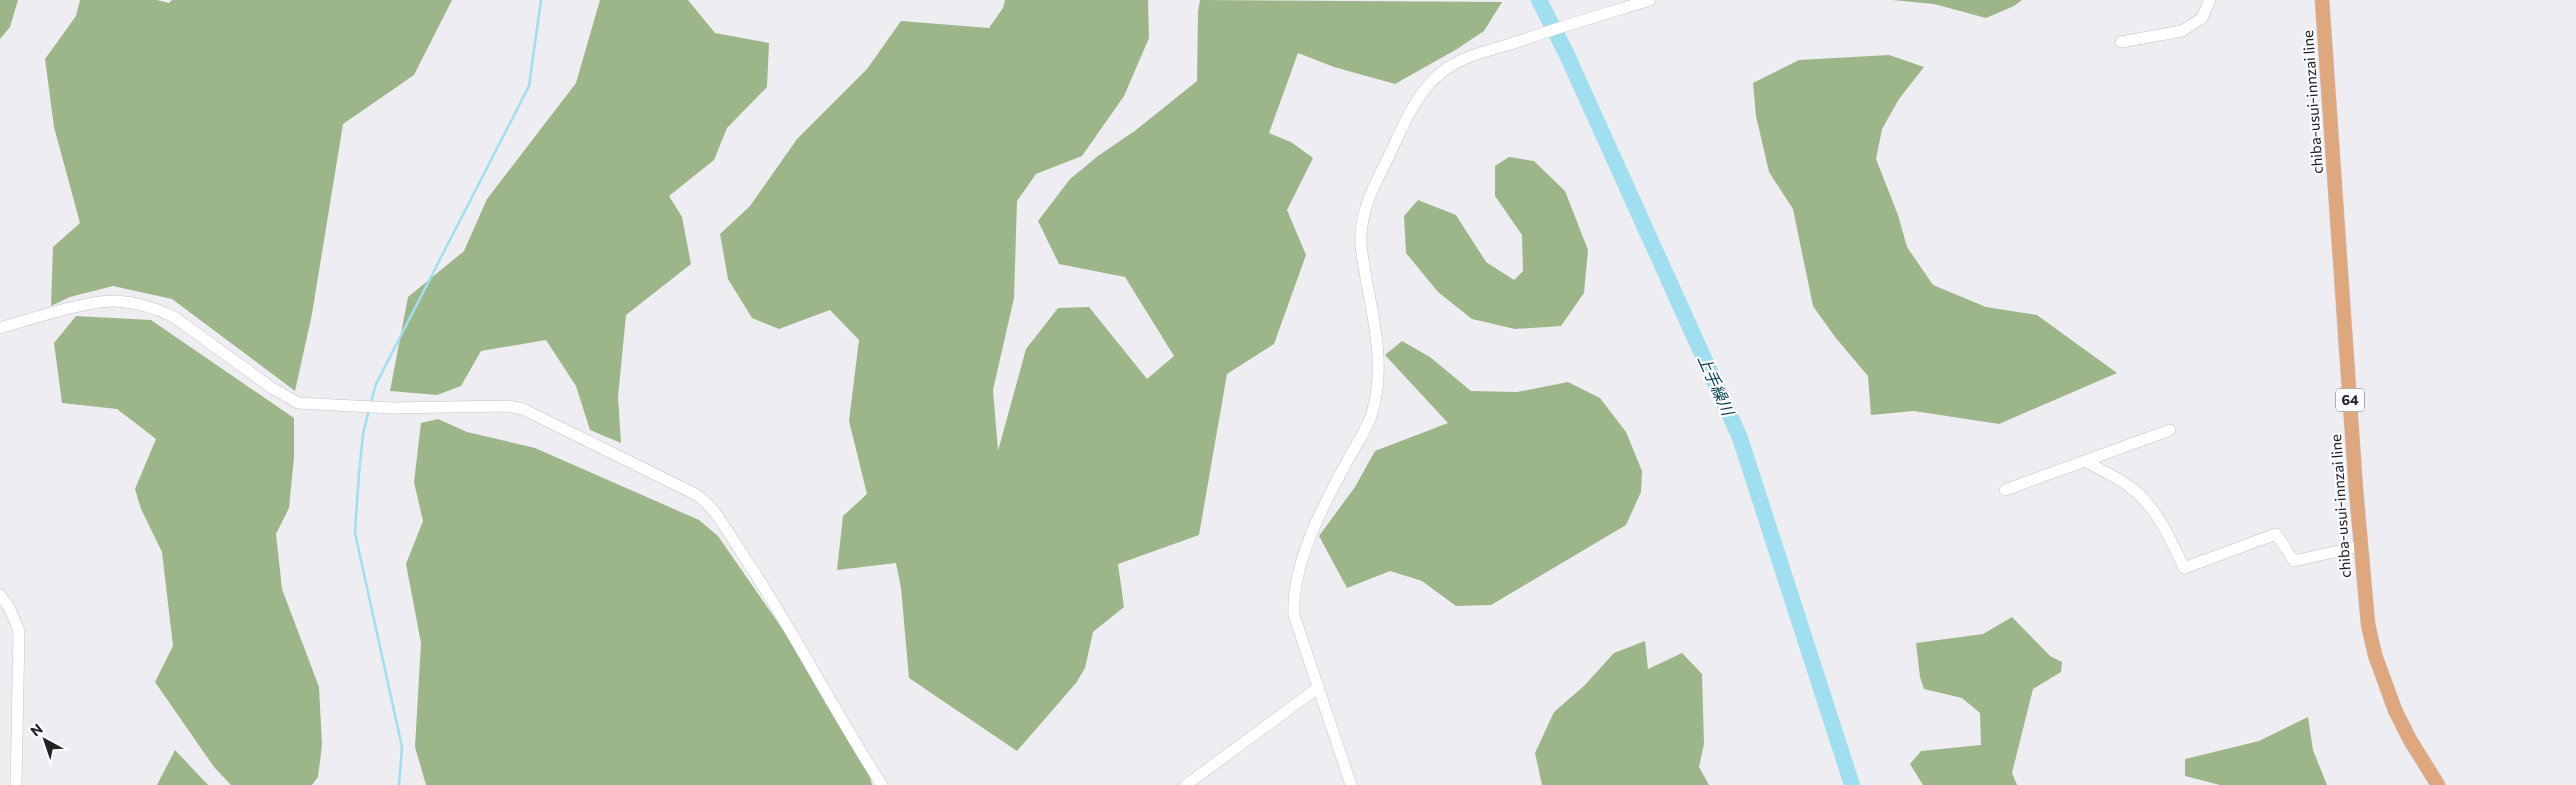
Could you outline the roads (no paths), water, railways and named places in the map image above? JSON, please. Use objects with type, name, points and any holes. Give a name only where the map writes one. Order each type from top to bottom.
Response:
[{"type":"main road","name":"chiba-usui-innzai line","points":[[2322,0],[2360,546],[2367,616],[2375,655],[2395,710],[2410,740],[2438,785]]},
{"type":"street","points":[[1352,785],[1294,614],[1293,603],[1299,575],[1316,521],[1372,415],[1376,394],[1377,342],[1361,244],[1362,224],[1368,196],[1407,119],[1435,78],[1458,62],[1562,26],[1650,0]]},
{"type":"street","points":[[2121,42],[2182,31],[2202,18],[2210,0]]},
{"type":"street","points":[[0,328],[93,303],[113,301],[158,309],[174,317],[272,388],[298,403],[392,408],[508,406],[523,409],[697,495],[704,500],[718,518],[766,589],[882,785]]},
{"type":"street","points":[[2005,490],[2170,430]]},
{"type":"street","points":[[2086,462],[2133,489],[2149,505],[2170,536],[2184,568],[2276,534],[2294,561],[2360,546]]},
{"type":"street","points":[[0,595],[9,607],[19,631],[16,785]]},
{"type":"street","points":[[1186,785],[1319,687]]},
{"type":"waterway","points":[[371,402],[376,384],[529,86],[541,0]]},
{"type":"waterway","name":"上手繰川","points":[[1539,0],[1567,55],[1740,438],[1852,785]]},
{"type":"waterway","points":[[369,410],[363,434],[355,533],[402,747],[399,785]]}]
